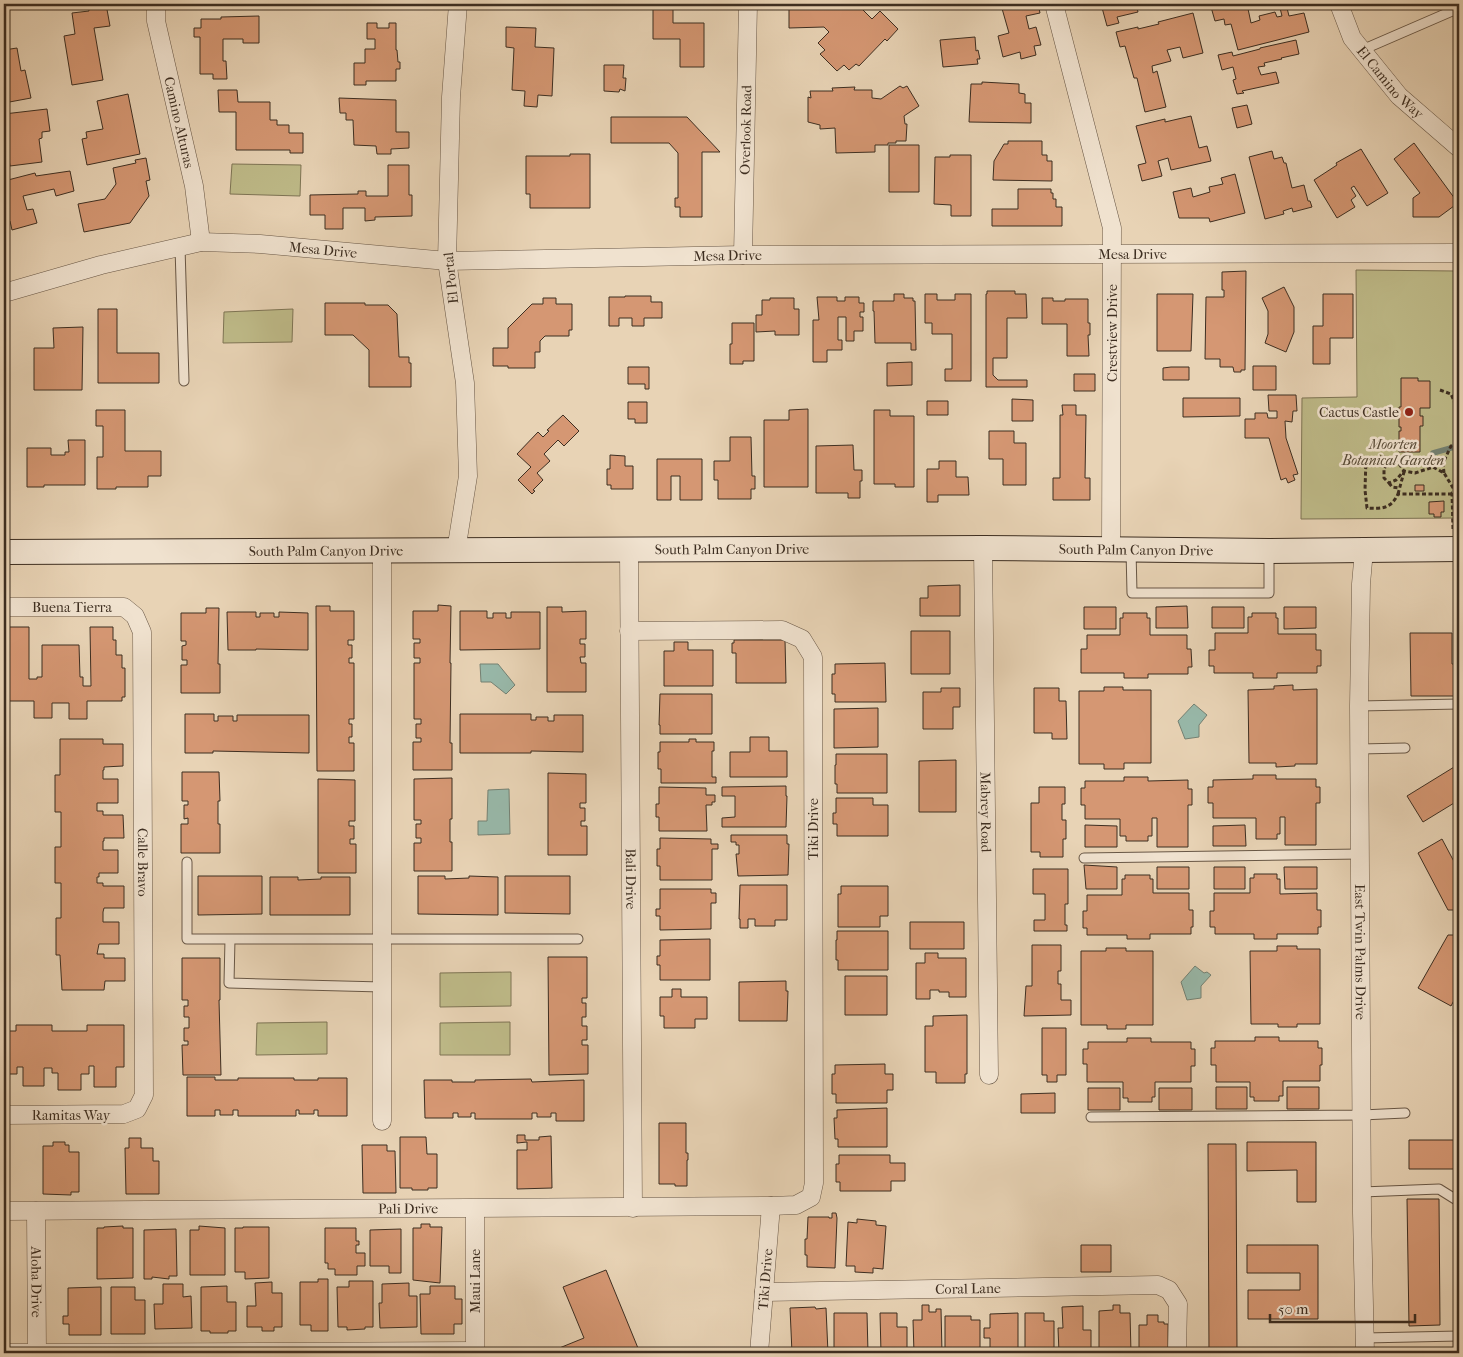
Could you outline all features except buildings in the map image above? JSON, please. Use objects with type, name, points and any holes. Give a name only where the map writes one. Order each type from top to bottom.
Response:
[{"type":"street","name":"Camino Alturas","points":[[156,4],[156,21],[194,186],[201,242]]},
{"type":"street","name":"El Portal","points":[[456,551],[468,476],[466,383],[447,262],[451,97],[458,4]]},
{"type":"street","name":"Overlook Road","points":[[743,255],[748,4]]},
{"type":"street","name":"Crestview Drive","points":[[1054,4],[1112,228],[1121,549]]},
{"type":"street","name":"El Camino Way","points":[[1339,4],[1352,38],[1399,96],[1459,148]]},
{"type":"street","name":"Mesa Drive","points":[[4,293],[101,265],[201,242],[260,244],[447,262],[743,255],[1459,253]]},
{"type":"street","name":"South Palm Canyon Drive","points":[[4,552],[983,548],[1269,551],[1457,549]]},
{"type":"street","name":"Mabrey Road","points":[[983,548],[989,1075]]},
{"type":"street","name":"Bali Drive","points":[[629,550],[633,1208]]},
{"type":"street","name":"East Twin Palms Drive","points":[[1364,550],[1359,706],[1362,1192],[1365,1346]]},
{"type":"street","points":[[382,551],[382,1121]]},
{"type":"street","name":"Buena Tierra","points":[[4,607],[124,607],[135,616]]},
{"type":"street","name":"Calle Bravo","points":[[135,616],[142,632],[144,1006],[144,1095],[137,1109]]},
{"type":"street","name":"Tiki Drive","points":[[628,630],[782,630],[802,639],[813,657],[814,1183],[811,1197]]},
{"type":"street","name":"Ramitas Way","points":[[4,1115],[124,1114],[137,1109]]},
{"type":"street","name":"Pali Drive","points":[[4,1211],[771,1206],[796,1205],[811,1197]]},
{"type":"street","name":"Tiki Drive","points":[[759,1353],[771,1206]]},
{"type":"street","name":"Maui Lane","points":[[475,1209],[476,1352]]},
{"type":"street","name":"Aloha Drive","points":[[36,1211],[37,1353]]},
{"type":"street","name":"Coral Lane","points":[[764,1292],[1158,1285],[1169,1290],[1178,1304],[1177,1353]]},
{"type":"street","points":[[4,1353],[476,1352]]},
{"type":"lane","points":[[1362,50],[1459,8]]},
{"type":"lane","points":[[180,247],[184,381]]},
{"type":"lane","points":[[1121,549],[1132,593],[1269,593],[1269,551]]},
{"type":"lane","points":[[1359,706],[1459,704]]},
{"type":"lane","points":[[1360,749],[1405,748]]},
{"type":"lane","points":[[1084,858],[1361,854]]},
{"type":"lane","points":[[187,862],[187,939],[578,939]]},
{"type":"lane","points":[[230,939],[230,983],[382,987]]},
{"type":"lane","points":[[1091,1117],[1405,1113]]},
{"type":"lane","points":[[1362,1192],[1439,1189],[1455,1199],[1459,1199]]},
{"type":"lane","points":[[1365,1346],[1459,1336]]},
{"type":"path","points":[[1440,390],[1451,394],[1457,408],[1459,408]]},
{"type":"path","points":[[1444,473],[1443,463],[1451,446],[1459,446]]},
{"type":"path","points":[[1398,494],[1452,494],[1452,492],[1457,491],[1444,473],[1433,467],[1415,473],[1404,471],[1397,461],[1384,457],[1366,459],[1365,490],[1367,508],[1381,510],[1395,501],[1404,471]]},
{"type":"path","points":[[1390,459],[1384,469],[1384,478],[1392,487],[1399,488]]},
{"type":"path","points":[[1389,483],[1396,480],[1404,471]]},
{"type":"path","points":[[1452,494],[1457,549]]},
{"type":"green space","points":[[232,164],[301,165],[300,196],[230,194]]},
{"type":"green space","name":"Moorten Botanical Garden","points":[[1356,270],[1456,271],[1459,273],[1459,518],[1301,519],[1302,398],[1357,397]]},
{"type":"green space","points":[[293,309],[292,342],[223,343],[224,312]]},
{"type":"green space","points":[[511,972],[511,1006],[440,1007],[440,973]]},
{"type":"green space","points":[[327,1022],[327,1054],[256,1055],[257,1023]]},
{"type":"green space","points":[[510,1022],[510,1055],[440,1055],[440,1023]]},
{"type":"shaded area","points":[[480,664],[498,664],[515,685],[506,694],[491,682],[481,682]]},
{"type":"shaded area","points":[[1194,704],[1207,715],[1199,725],[1199,737],[1185,739],[1178,721]]},
{"type":"shaded area","points":[[509,789],[510,834],[478,835],[478,821],[487,821],[488,790]]},
{"type":"shaded area","points":[[1195,966],[1204,973],[1207,972],[1211,975],[1201,986],[1201,998],[1187,1000],[1181,982]]},
{"type":"waterway","points":[[1433,453],[1458,446]]},
{"type":"place","name":"Cactus Castle","points":[[1409,412]]}]
